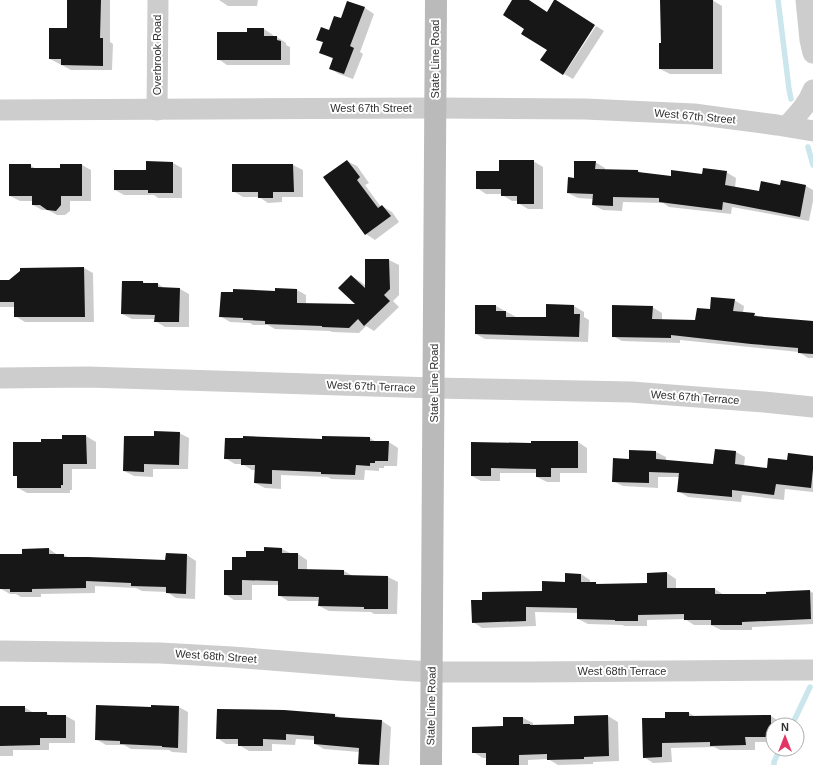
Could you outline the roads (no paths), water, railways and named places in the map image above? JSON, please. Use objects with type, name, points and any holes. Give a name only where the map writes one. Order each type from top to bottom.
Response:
[{"type":"main road","name":"State Line Road","points":[[431,765],[436,0]]},
{"type":"street","name":"Overbrook Road","points":[[157,110],[158,0]]},
{"type":"street","points":[[806,0],[810,40],[813,53]]},
{"type":"street","points":[[787,126],[802,110],[813,90]]},
{"type":"street","name":"West 67th Street","points":[[0,110],[435,108],[585,109],[694,114],[787,126],[813,131]]},
{"type":"street","name":"West 67th Terrace","points":[[0,378],[88,377],[434,388],[631,392],[813,407]]},
{"type":"street","name":"West 68th Street","points":[[0,650],[160,653],[432,672]]},
{"type":"street","name":"West 68th Terrace","points":[[432,672],[813,670]]},
{"type":"waterway","points":[[778,0],[791,99]]},
{"type":"waterway","points":[[808,147],[813,165]]},
{"type":"waterway","points":[[796,717],[810,687]]},
{"type":"waterway","points":[[774,765],[776,757]]}]
